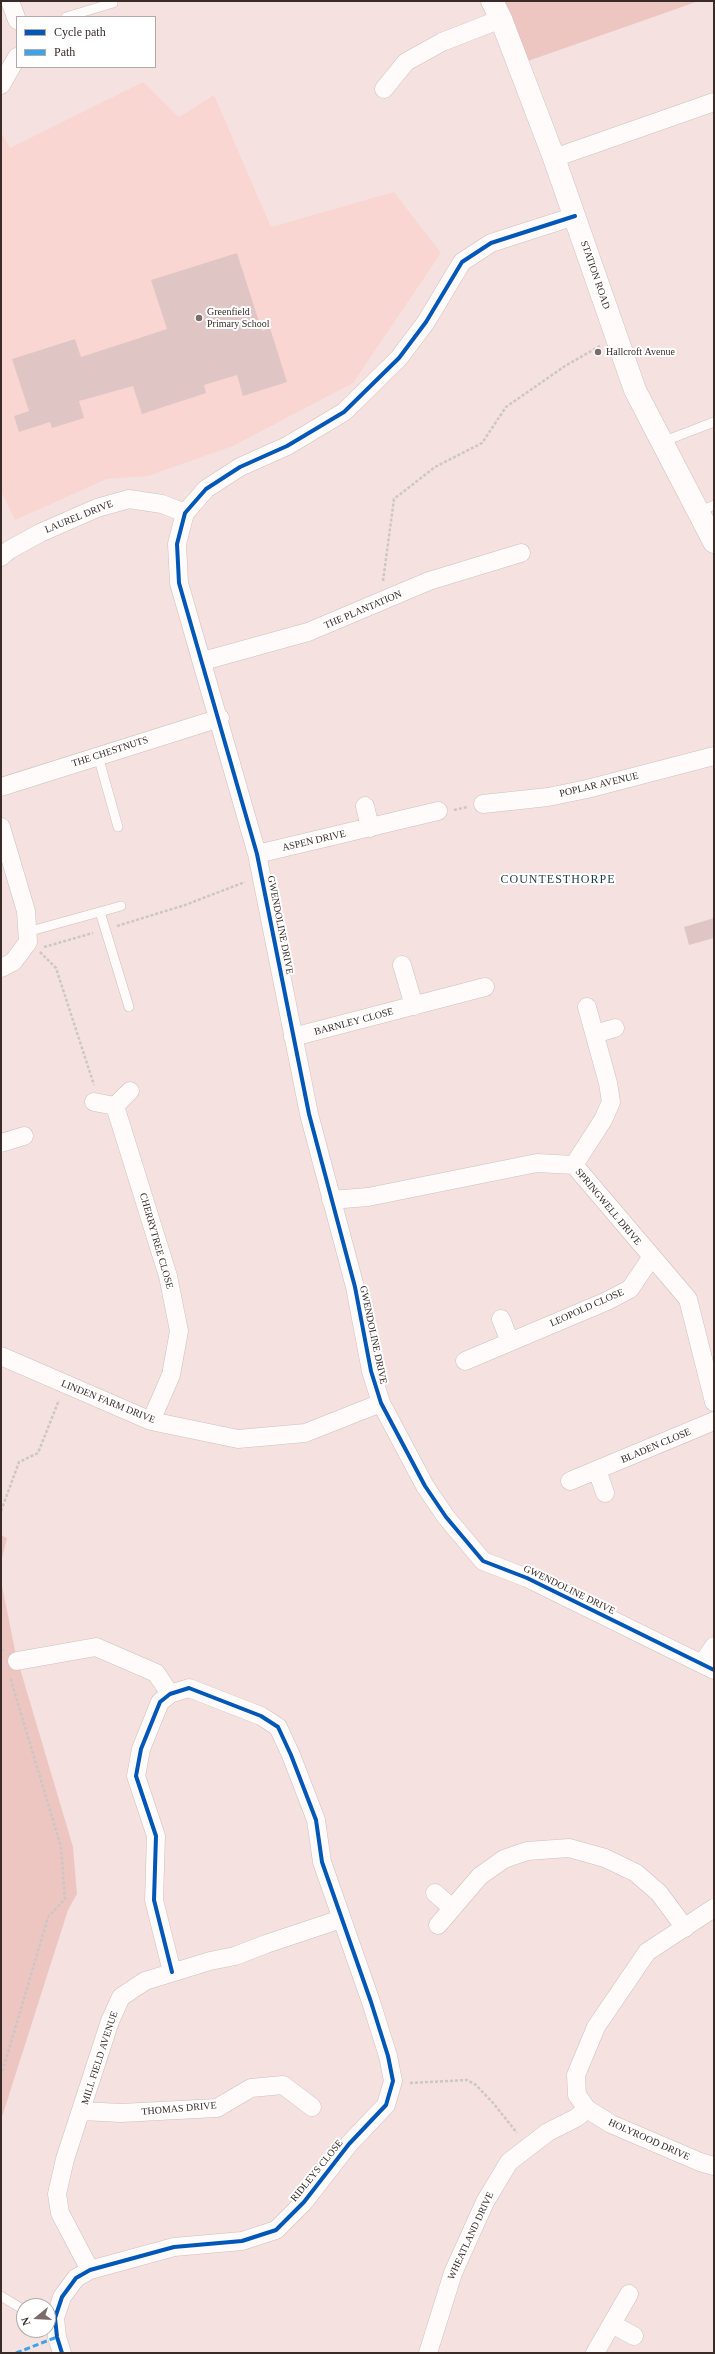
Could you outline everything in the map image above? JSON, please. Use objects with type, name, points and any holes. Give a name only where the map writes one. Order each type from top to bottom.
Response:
[{"type":"street","points":[[10,1],[16,17]]},
{"type":"street","points":[[384,90],[406,62],[496,10]]},
{"type":"street","name":"STATION ROAD","points":[[496,10],[554,158],[635,390],[662,442],[706,508],[714,542]]},
{"type":"street","points":[[1,85],[16,59]]},
{"type":"street","points":[[554,158],[714,102]]},
{"type":"street","name":"GWENDOLINE DRIVE","points":[[575,216],[491,243],[462,262],[426,322],[399,358],[344,412],[287,446],[240,467],[206,490],[185,513],[177,544],[179,583],[220,718],[258,854],[309,1114],[330,1200],[355,1287],[371,1371],[381,1403],[425,1486],[446,1517],[483,1561],[527,1578],[708,1667]]},
{"type":"street","name":"LAUREL DRIVE","points":[[1,557],[9,550],[40,533],[97,508],[129,499],[162,504],[185,513]]},
{"type":"street","name":"THE PLANTATION","points":[[203,661],[308,632],[380,603],[429,581],[521,553]]},
{"type":"street","name":"THE CHESTNUTS","points":[[1,787],[220,718]]},
{"type":"street","name":"POPLAR AVENUE","points":[[483,804],[548,796],[587,789],[714,756]]},
{"type":"street","points":[[365,806],[370,828]]},
{"type":"street","name":"ASPEN DRIVE","points":[[258,854],[438,811]]},
{"type":"street","points":[[1,827],[26,911],[28,942],[13,962],[1,968]]},
{"type":"street","points":[[402,965],[414,1006]]},
{"type":"street","name":"BARNLEY CLOSE","points":[[293,1037],[485,987]]},
{"type":"street","points":[[574,1166],[603,1120],[611,1102],[587,1007]]},
{"type":"street","points":[[595,1034],[615,1028]]},
{"type":"street","points":[[94,1102],[115,1106],[130,1090]]},
{"type":"street","name":"CHERRYTREE CLOSE","points":[[115,1106],[168,1276],[179,1331],[171,1375],[151,1421]]},
{"type":"street","points":[[1,1143],[24,1136]]},
{"type":"street","name":"SPRINGWELL DRIVE","points":[[330,1200],[368,1197],[537,1163],[574,1166],[651,1258],[688,1299],[714,1402]]},
{"type":"street","name":"LEOPOLD CLOSE","points":[[465,1361],[607,1301],[630,1289],[651,1258]]},
{"type":"street","points":[[501,1319],[510,1342]]},
{"type":"street","name":"LINDEN FARM DRIVE","points":[[1,1356],[151,1421],[238,1439],[306,1433],[381,1403]]},
{"type":"street","name":"BLADEN CLOSE","points":[[570,1482],[714,1421]]},
{"type":"street","points":[[597,1470],[605,1493]]},
{"type":"street","points":[[708,1667],[714,1646]]},
{"type":"street","points":[[10,1664],[96,1647],[156,1673],[170,1694],[160,1702],[141,1749],[136,1776],[156,1836],[154,1900],[172,1972]]},
{"type":"street","name":"RIDLEYS CLOSE","points":[[56,2339],[55,2318],[62,2297],[76,2278],[90,2270],[174,2247],[242,2241],[276,2230],[304,2202],[349,2144],[386,2105],[393,2081],[388,2056],[378,2022],[322,1862],[316,1820],[291,1755],[278,1728],[261,1716],[189,1688],[170,1694]]},
{"type":"street","points":[[438,1925],[480,1876],[504,1859],[527,1851],[569,1848],[605,1858],[636,1872],[659,1893],[685,1928]]},
{"type":"street","points":[[435,1893],[452,1908]]},
{"type":"street","points":[[586,2109],[577,2095],[576,2075],[596,2027],[647,1952],[714,1908]]},
{"type":"street","name":"MILL FIELD AVENUE","points":[[90,2270],[60,2213],[57,2194],[65,2159],[82,2111],[110,2021],[121,1997],[145,1981],[172,1972],[235,1956],[341,1919]]},
{"type":"street","name":"THOMAS DRIVE","points":[[82,2111],[121,2114],[217,2108],[251,2088],[283,2085],[312,2106]]},
{"type":"street","name":"WHEATLAND DRIVE","points":[[428,2353],[453,2273],[485,2202],[509,2162],[527,2146],[586,2109]]},
{"type":"street","name":"HOLYROOD DRIVE","points":[[586,2109],[611,2124],[700,2162],[714,2166]]},
{"type":"street","points":[[595,2353],[629,2294]]},
{"type":"street","points":[[612,2324],[634,2336]]},
{"type":"lane","points":[[69,16],[113,3]]},
{"type":"lane","points":[[662,442],[714,422]]},
{"type":"lane","points":[[98,756],[118,827]]},
{"type":"lane","points":[[27,932],[121,906]]},
{"type":"lane","points":[[100,912],[129,1007]]},
{"type":"lane","points":[[1,2296],[16,2305]]},
{"type":"path","points":[[380,603],[394,499],[435,468],[482,443],[506,407],[565,366],[616,338]]},
{"type":"path","points":[[438,811],[483,804]]},
{"type":"path","points":[[94,1102],[96,1092],[56,968],[37,949],[185,905],[262,875]]},
{"type":"path","points":[[1,1511],[19,1462],[38,1453],[65,1385]]},
{"type":"path","points":[[1,1644],[10,1664],[61,1847],[65,1899],[48,1918],[1,2076]]},
{"type":"path","points":[[393,2081],[410,2083],[467,2080],[476,2085],[494,2104],[527,2146]]},
{"type":"shaded area","points":[[504,1],[699,1],[528,61]]},
{"type":"shaded area","name":"Greenfield Primary School","points":[[143,82],[179,117],[214,95],[271,227],[394,192],[441,253],[353,383],[233,446],[148,476],[107,479],[15,520],[1,491],[1,132],[10,148]]},
{"type":"shaded area","points":[[1,1535],[7,1538],[2,1558],[2,1586],[16,1655],[73,1847],[77,1894],[68,1910],[1,2120]]},
{"type":"building","points":[[237,253],[262,331],[270,328],[287,382],[243,396],[237,375],[204,385],[206,393],[142,414],[133,386],[79,401],[84,418],[52,428],[50,422],[19,432],[14,416],[29,411],[12,359],[75,339],[81,357],[167,329],[151,280]]},
{"type":"building","points":[[714,918],[714,938],[689,945],[684,927]]},
{"type":"marked path","points":[[16,2353],[57,2337]]},
{"type":"cycle path","points":[[575,216],[491,243],[462,262],[426,322],[399,358],[344,412],[287,446],[240,467],[206,489],[185,513],[177,544],[179,583],[257,854],[309,1114],[355,1287],[371,1371],[381,1403],[425,1486],[446,1517],[483,1561],[527,1578],[714,1670]]},
{"type":"cycle path","points":[[62,2353],[57,2337],[55,2318],[62,2297],[76,2278],[90,2270],[174,2247],[242,2241],[276,2230],[304,2202],[349,2144],[386,2105],[393,2081],[388,2056],[371,2002],[322,1862],[316,1820],[291,1755],[278,1727],[261,1716],[189,1688],[170,1694],[160,1702],[141,1749],[136,1776],[156,1836],[154,1900],[172,1972]]},
{"type":"place","name":"Greenfield Primary School","points":[[199,318]]},
{"type":"place","name":"Hallcroft Avenue","points":[[598,352]]},
{"type":"district","name":"COUNTESTHORPE","points":[[558,880]]}]
